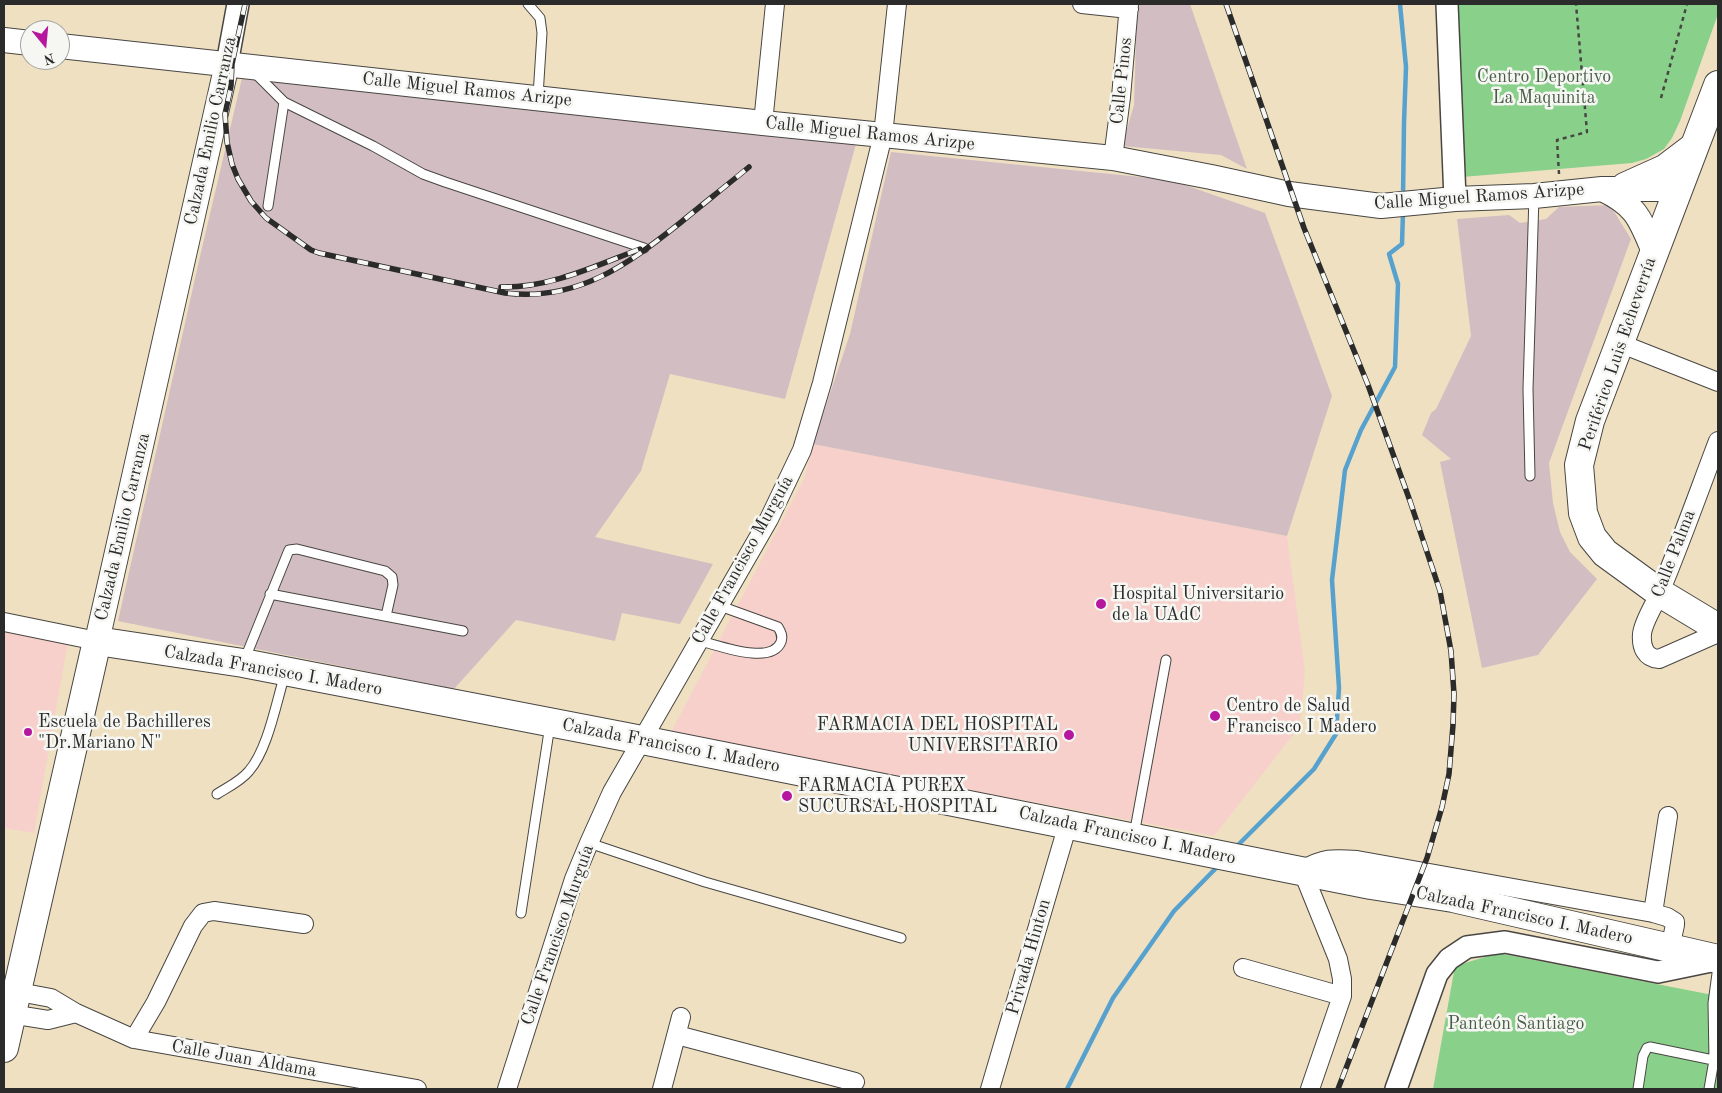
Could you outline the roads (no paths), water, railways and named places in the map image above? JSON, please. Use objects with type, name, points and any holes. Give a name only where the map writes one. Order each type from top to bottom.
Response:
[{"type":"main road","points":[[4,40],[20,42]]},
{"type":"main road","name":"Calle Miguel Ramos Arizpe","points":[[70,47],[764,123],[1113,158],[1211,176],[1289,194],[1380,206],[1609,189],[1678,189]]},
{"type":"main road","name":"Calzada Emilio Carranza","points":[[4,1048],[9,1002],[238,65]]},
{"type":"main road","name":"Periférico Luis Echeverría","points":[[1718,85],[1590,421],[1579,465],[1583,513],[1592,537],[1605,553],[1660,593],[1718,628]]},
{"type":"main road","points":[[1654,252],[1643,226],[1629,204],[1609,189],[1664,167],[1697,142]]},
{"type":"main road","name":"Calzada Francisco I. Madero","points":[[97,640],[286,671],[1068,824],[1256,863],[1302,870],[1371,885],[1453,898],[1718,959]]},
{"type":"street","name":"Calzada Emilio Carranza","points":[[238,4],[238,65]]},
{"type":"street","points":[[764,123],[775,4]]},
{"type":"street","name":"Calle Francisco Murguía","points":[[507,1089],[574,879],[612,792],[770,519],[802,450],[822,383],[883,135],[897,4]]},
{"type":"street","points":[[1082,4],[1129,6]]},
{"type":"street","points":[[1447,4],[1455,200]]},
{"type":"street","name":"Calle Pinos","points":[[1113,158],[1121,97],[1129,6]]},
{"type":"street","points":[[1619,343],[1718,382]]},
{"type":"street","name":"Calle Palma","points":[[1718,440],[1660,593],[1642,632],[1642,644],[1648,656],[1653,659],[1659,659],[1718,632]]},
{"type":"street","name":"Calzada Francisco I. Madero","points":[[4,622],[97,640]]},
{"type":"street","points":[[1653,913],[1668,816]]},
{"type":"street","name":"Privada Hinton","points":[[990,1089],[1068,824]]},
{"type":"street","points":[[1310,1089],[1342,996],[1342,979],[1338,959],[1302,870],[1316,863],[1331,858],[1357,860],[1653,913],[1667,917],[1675,922],[1676,925],[1670,948]]},
{"type":"street","points":[[134,1039],[156,1002],[193,926],[203,913],[214,911],[304,924]]},
{"type":"street","points":[[1396,1089],[1437,974],[1449,959],[1467,946],[1505,942],[1658,972],[1718,959]]},
{"type":"street","points":[[1243,968],[1342,996]]},
{"type":"street","name":"Calle Juan Aldama","points":[[9,1002],[51,998],[76,1013],[134,1039],[417,1089]]},
{"type":"street","points":[[9,1002],[48,1020],[76,1013]]},
{"type":"street","points":[[662,1089],[681,1016]]},
{"type":"street","points":[[677,1035],[856,1079]]},
{"type":"lane","points":[[528,4],[540,18],[542,33],[538,98]]},
{"type":"lane","points":[[238,65],[284,102],[430,177],[644,248]]},
{"type":"lane","points":[[268,206],[284,102]]},
{"type":"lane","points":[[1530,476],[1528,389],[1534,196]]},
{"type":"lane","points":[[243,663],[289,550],[297,548],[385,572],[392,577],[394,585],[386,616]]},
{"type":"lane","points":[[270,594],[463,631]]},
{"type":"lane","points":[[700,641],[759,654],[775,650],[780,645],[782,638],[778,627],[720,606]]},
{"type":"lane","points":[[1133,838],[1166,660]]},
{"type":"lane","points":[[217,794],[247,773],[255,762],[264,744],[286,671]]},
{"type":"lane","points":[[522,913],[550,723]]},
{"type":"lane","points":[[589,843],[705,882],[901,938]]},
{"type":"lane","points":[[1709,1089],[1716,1061],[1713,1003],[1718,966]]},
{"type":"lane","points":[[1638,1089],[1643,1056],[1647,1048],[1650,1047],[1716,1061]]},
{"type":"waterway","points":[[1400,4],[1406,67],[1403,197]]},
{"type":"waterway","points":[[1236,847],[1314,769],[1336,734],[1339,688],[1332,580],[1345,470],[1361,430],[1395,367],[1398,284],[1389,254],[1402,244],[1403,212]]},
{"type":"waterway","points":[[1067,1089],[1113,998],[1174,911],[1220,864]]},
{"type":"railway","points":[[245,4],[232,64],[231,86],[225,114],[227,142],[232,164],[238,179],[251,201],[266,218],[311,250],[319,253],[505,293],[531,294],[555,292],[578,286],[620,266],[680,223],[749,167]]},
{"type":"railway","points":[[1226,4],[1304,228],[1368,385],[1410,501],[1440,591],[1451,651],[1454,694],[1453,725],[1449,774],[1442,807],[1427,858],[1338,1089]]},
{"type":"railway","points":[[501,287],[537,284],[555,280],[640,249]]},
{"type":"place","name":"Hospital Universitario de la UAdC","points":[[1101,604]]},
{"type":"place","name":"Centro de Salud Francisco I Madero","points":[[1215,716]]},
{"type":"place","name":"Escuela de Bachilleres \"Dr.Mariano N\"","points":[[28,732]]},
{"type":"place","name":"FARMACIA DEL HOSPITAL UNIVERSITARIO","points":[[1069,735]]},
{"type":"place","name":"FARMACIA PUREX SUCURSAL HOSPITAL","points":[[787,796]]},
{"type":"park label","name":"Centro Deportivo La Maquinita","points":[[1544,87]]},
{"type":"park label","name":"Panteón Santiago","points":[[1516,1024]]}]
